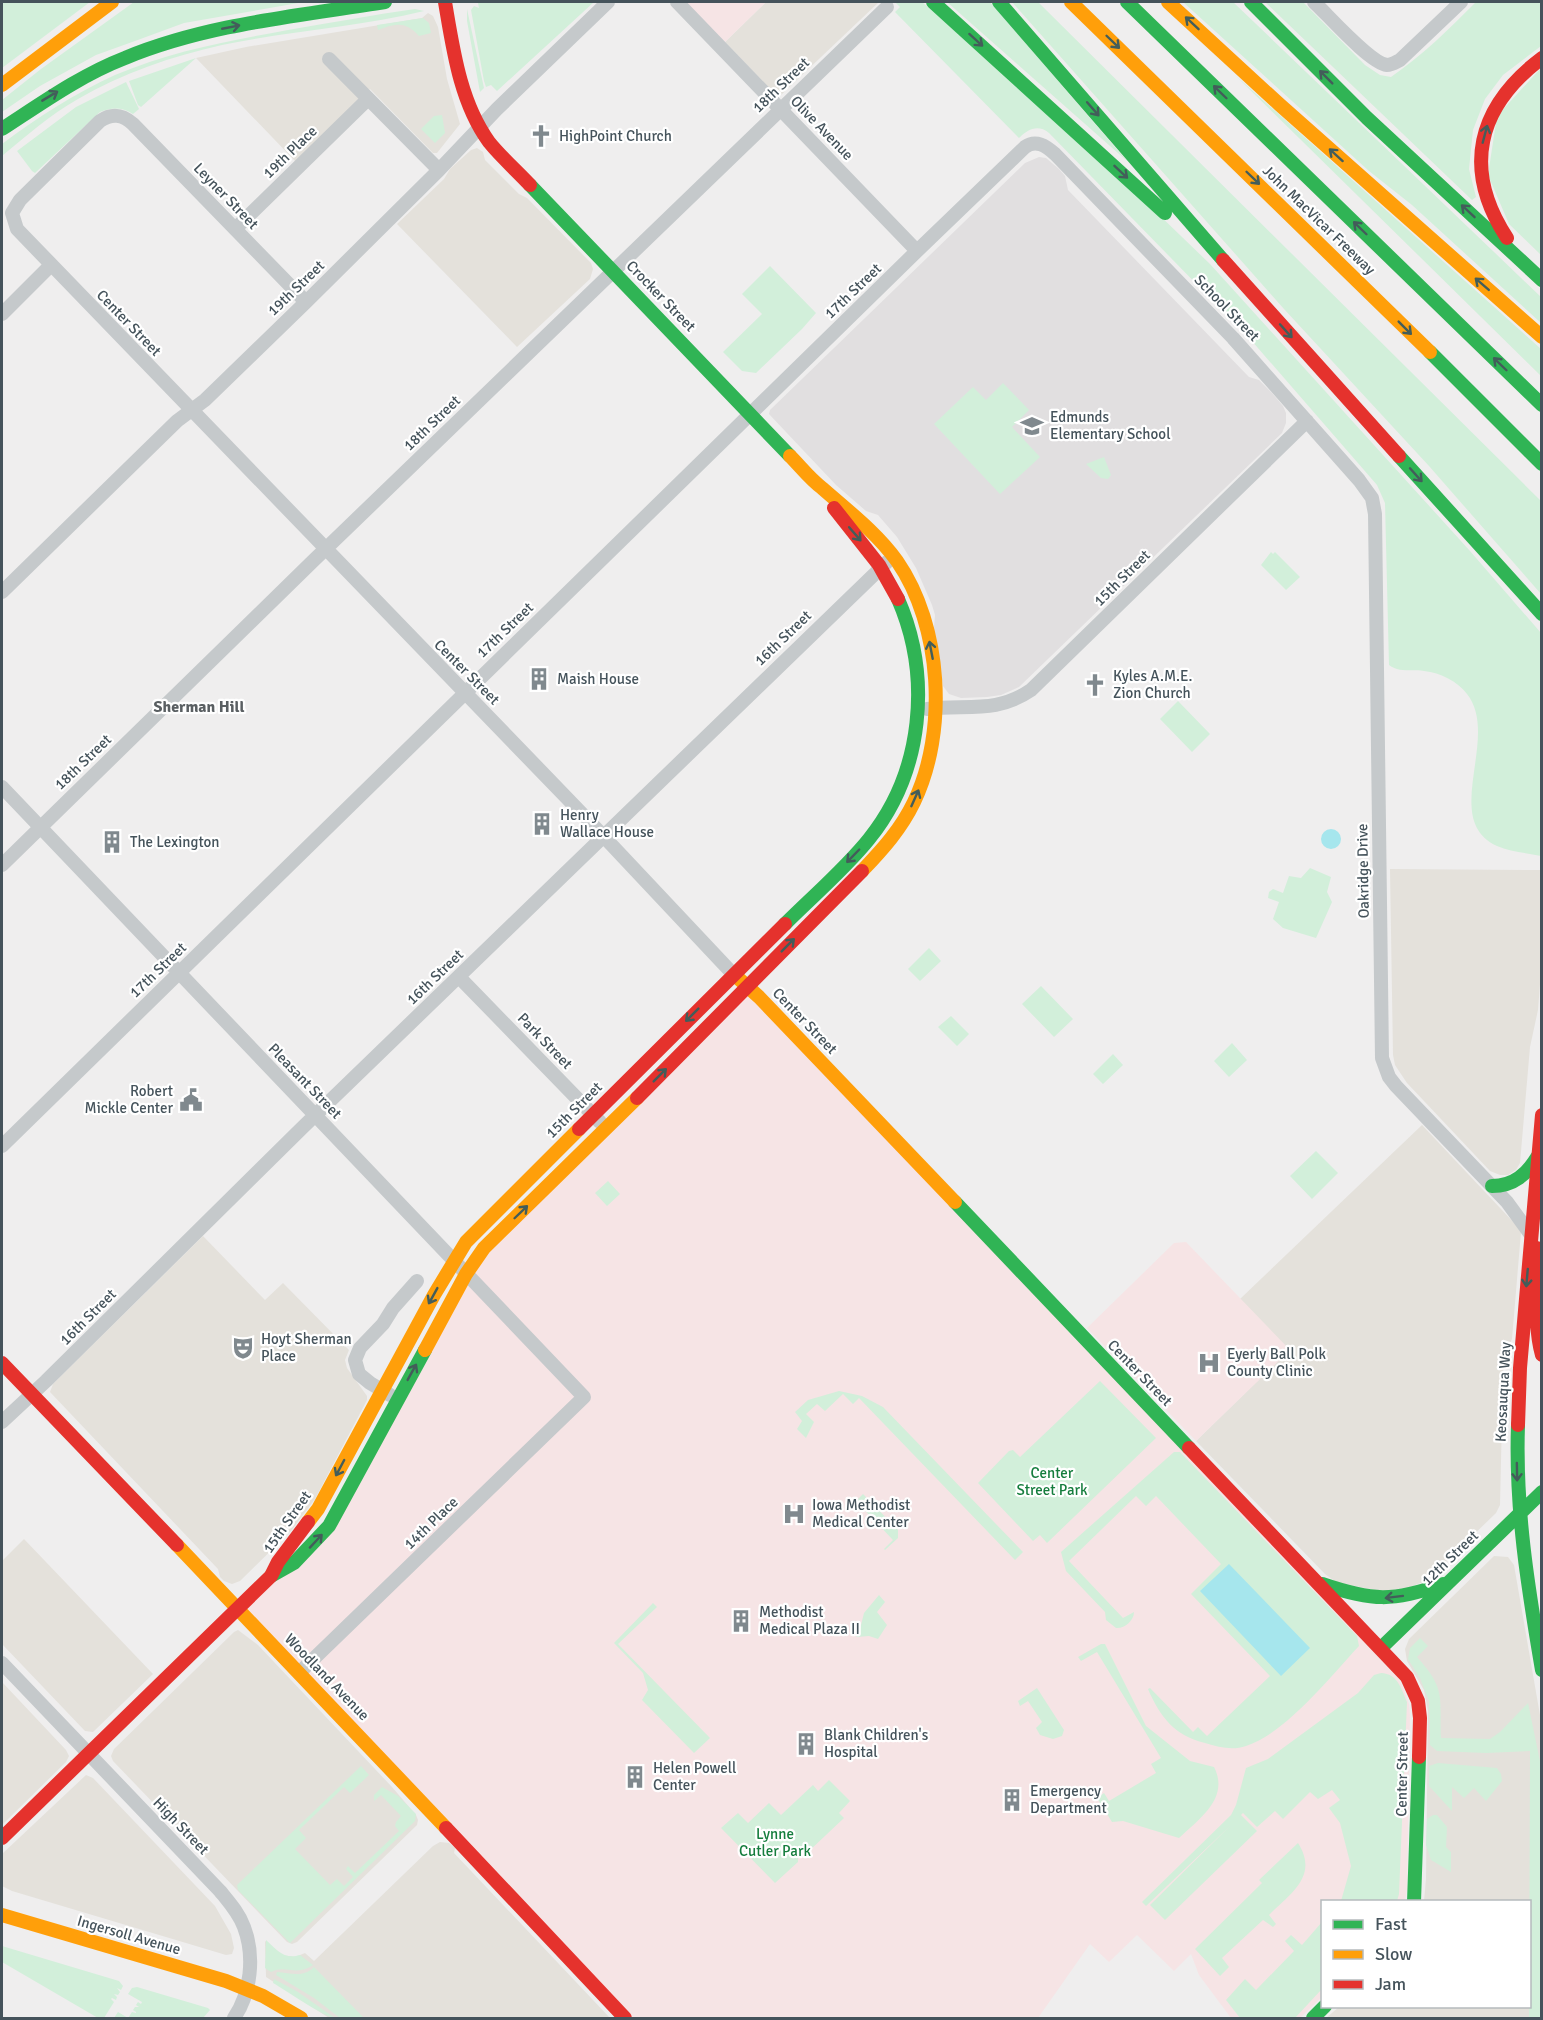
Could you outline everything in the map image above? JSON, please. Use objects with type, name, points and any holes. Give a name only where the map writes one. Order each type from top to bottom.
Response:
[{"type":"main road","points":[[2,85],[112,2]]},
{"type":"main road","points":[[2,129],[71,84],[124,58],[161,45],[239,25],[385,2]]},
{"type":"main road","name":"Crocker Street","points":[[445,2],[461,77],[479,127],[490,143],[820,487],[857,517],[893,557],[909,584],[922,614],[935,672],[936,708]]},
{"type":"main road","points":[[933,2],[1246,287]]},
{"type":"main road","points":[[999,2],[1246,287],[1542,614]]},
{"type":"main road","name":"John MacVicar Freeway","points":[[1071,2],[1364,286],[1542,464]]},
{"type":"main road","name":"John MacVicar Freeway","points":[[1127,2],[1542,405]]},
{"type":"main road","points":[[1168,2],[1280,105],[1542,337]]},
{"type":"main road","points":[[1251,2],[1367,118],[1542,279]]},
{"type":"main road","points":[[1542,58],[1517,79],[1491,113],[1481,150],[1480,169],[1483,188],[1490,208],[1506,236],[1542,279]]},
{"type":"main road","name":"Crocker Street","points":[[820,487],[881,567],[903,609],[911,634],[917,674],[918,710]]},
{"type":"main road","name":"15th Street","points":[[2,1838],[271,1576],[294,1563],[330,1526],[466,1274],[484,1248],[607,1128],[889,843],[902,824],[923,779],[931,746],[936,708]]},
{"type":"main road","name":"15th Street","points":[[271,1576],[278,1562],[318,1509],[453,1260],[466,1242],[874,833],[897,794],[905,774],[918,710]]},
{"type":"main road","name":"Center Street","points":[[733,974],[747,986],[1407,1677],[1415,1693],[1419,1710],[1414,1900]]},
{"type":"main road","name":"Keosauqua Way","points":[[1542,1115],[1540,1160],[1531,1235],[1517,1407],[1520,1512],[1528,1591],[1542,1670]]},
{"type":"main road","points":[[1492,1186],[1505,1185],[1519,1178],[1540,1160]]},
{"type":"main road","points":[[1531,1235],[1541,1261],[1536,1328],[1537,1344],[1542,1355]]},
{"type":"main road","name":"Woodland Avenue","points":[[2,1363],[300,1672],[625,2019]]},
{"type":"main road","name":"12th Street","points":[[1381,1648],[1542,1492]]},
{"type":"main road","points":[[1317,1582],[1355,1596],[1388,1599],[1411,1595],[1450,1581]]},
{"type":"main road","name":"Ingersoll Avenue","points":[[2,1915],[247,1988]]},
{"type":"main road","points":[[247,1988],[301,2019]]},
{"type":"main road","points":[[1313,2019],[1324,2008]]},
{"type":"street","name":"19th Street","points":[[2,592],[177,421],[191,411],[306,302],[479,127],[608,2]]},
{"type":"street","name":"Olive Avenue","points":[[677,2],[917,251]]},
{"type":"street","points":[[1314,2],[1369,56],[1390,65],[1400,60],[1461,2]]},
{"type":"street","name":"18th Street","points":[[2,865],[324,549],[887,7]]},
{"type":"street","points":[[329,59],[439,170]]},
{"type":"street","name":"19th Place","points":[[235,229],[368,99]]},
{"type":"street","name":"Leyner Street","points":[[17,229],[12,213],[20,200],[100,121],[114,115],[120,116],[133,124],[306,302]]},
{"type":"street","name":"17th Street","points":[[2,1146],[917,251],[1025,147],[1035,143]]},
{"type":"street","name":"School Street","points":[[1035,143],[1048,148],[1063,162],[1233,338],[1366,488],[1372,498],[1375,514]]},
{"type":"street","name":"Center Street","points":[[17,229],[733,974]]},
{"type":"street","points":[[2,314],[51,266]]},
{"type":"street","name":"15th Street","points":[[918,710],[994,706],[1008,702],[1031,690],[1307,421]]},
{"type":"street","name":"Oakridge Drive","points":[[1375,514],[1382,1058],[1389,1077],[1396,1086],[1492,1186],[1516,1213],[1531,1235]]},
{"type":"street","name":"16th Street","points":[[2,1422],[893,557]]},
{"type":"street","name":"Pleasant Street","points":[[2,787],[584,1397]]},
{"type":"street","name":"Park Street","points":[[459,977],[607,1128]]},
{"type":"street","points":[[398,1399],[359,1374],[355,1366],[357,1353],[417,1281]]},
{"type":"street","name":"14th Place","points":[[300,1672],[584,1397]]},
{"type":"street","name":"High Street","points":[[2,1663],[220,1891],[238,1915],[244,1927],[250,1952],[247,1988],[234,2019]]},
{"type":"shaded area","points":[[686,2],[766,2],[725,42]]},
{"type":"shaded area","points":[[766,2],[879,2],[780,96],[775,94],[725,42]]},
{"type":"shaded area","points":[[428,13],[433,16],[438,27],[447,79],[460,124],[437,153],[433,153],[370,89],[296,162],[196,58],[246,47],[422,18]]},
{"type":"shaded area","points":[[477,148],[483,152],[485,160],[519,194],[527,198],[591,263],[593,269],[590,279],[517,347],[397,224],[444,179],[450,169],[471,150]]},
{"type":"shaded area","name":"Edmunds Elementary School","points":[[1039,157],[1046,158],[1059,169],[1065,176],[1068,190],[1249,377],[1259,380],[1272,393],[1283,406],[1286,423],[1282,433],[1019,687],[1001,695],[961,698],[949,694],[943,686],[932,605],[916,568],[897,537],[878,515],[866,511],[836,485],[769,414],[770,410],[1025,163]]},
{"type":"shaded area","points":[[1390,869],[1541,870],[1542,958],[1538,1010],[1530,1047],[1520,1163],[1516,1170],[1508,1175],[1490,1171],[1407,1083],[1395,1065]]},
{"type":"shaded area","name":"Iowa Methodist Medical Center","points":[[747,986],[1381,1648],[1402,1685],[1410,1714],[1405,1900],[1321,1900],[1321,1998],[1300,2018],[1231,2018],[1199,1975],[1191,1954],[1174,1971],[1137,1935],[1109,1962],[1090,1944],[1038,2018],[625,2018],[238,1608],[315,1543],[466,1274]]},
{"type":"shaded area","points":[[1422,1125],[1521,1232],[1512,1339],[1506,1351],[1503,1373],[1500,1505],[1496,1513],[1430,1577],[1392,1594],[1336,1582],[1325,1574],[1196,1441],[1289,1350],[1240,1299]]},
{"type":"shaded area","points":[[203,1236],[265,1300],[283,1283],[349,1350],[345,1360],[347,1368],[367,1396],[367,1400],[315,1499],[291,1531],[240,1581],[232,1584],[220,1577],[218,1569],[50,1392],[53,1384]]},
{"type":"shaded area","points":[[1186,1242],[1290,1350],[1196,1441],[1087,1328],[1174,1243]]},
{"type":"shaded area","points":[[24,1539],[153,1674],[93,1732],[85,1731],[2,1644],[2,1561]]},
{"type":"shaded area","points":[[1494,1556],[1508,1557],[1514,1565],[1541,1721],[1541,2018],[1326,2018],[1338,2008],[1531,2008],[1531,1900],[1424,1900],[1428,1711],[1424,1690],[1407,1661],[1405,1649],[1409,1639]]},
{"type":"shaded area","points":[[238,1630],[258,1645],[392,1787],[418,1820],[417,1825],[297,1942],[292,1944],[287,1942],[113,1761],[111,1756],[114,1749]]},
{"type":"shaded area","points":[[2,1682],[66,1750],[69,1756],[66,1762],[2,1825]]},
{"type":"shaded area","points":[[86,1775],[93,1778],[215,1906],[231,1934],[234,1948],[232,1954],[226,1955],[12,1891],[2,1886],[2,1854]]},
{"type":"shaded area","points":[[440,1842],[449,1843],[455,1848],[454,1853],[610,2018],[329,2018],[266,1977],[265,1941],[282,1955],[295,1957],[305,1953],[314,1961],[433,1846]]},
{"type":"green space","points":[[2,2],[90,2],[2,68]]},
{"type":"green space","points":[[134,2],[304,2],[184,23],[96,55],[40,86],[2,112],[2,100]]},
{"type":"green space","points":[[594,2],[497,91],[491,85],[486,87],[484,81],[471,10],[474,6],[479,8],[478,3]]},
{"type":"green space","points":[[895,2],[922,2],[1125,182],[1210,264],[1470,551],[1541,633],[1541,856],[1497,846],[1481,834],[1473,817],[1471,798],[1478,732],[1476,712],[1467,694],[1458,685],[1442,676],[1424,671],[1397,669],[1389,665],[1385,503],[1377,485],[1251,340],[1049,133],[1037,128],[1026,132],[1019,138],[895,12],[900,7]]},
{"type":"green space","points":[[947,2],[990,2],[1127,161]]},
{"type":"green space","points":[[1012,2],[1038,2],[1541,501],[1541,594],[1429,466],[1284,309]]},
{"type":"green space","points":[[1183,2],[1233,2],[1541,297],[1541,323],[1412,205],[1369,171]]},
{"type":"green space","points":[[1265,2],[1303,2],[1365,65],[1380,75],[1391,77],[1425,51],[1476,2],[1541,2],[1541,46],[1503,75],[1485,99],[1473,130],[1469,169],[1476,197],[1472,200]]},
{"type":"green space","points":[[415,9],[424,11],[222,45],[148,66],[112,81],[68,105],[2,156],[2,144],[43,115],[115,75],[157,59],[288,30]]},
{"type":"green space","points":[[467,9],[484,88],[480,92],[467,21]]},
{"type":"green space","points":[[423,18],[429,23],[431,33],[419,36],[410,28],[400,25],[378,30],[377,25]]},
{"type":"green space","points":[[196,58],[141,107],[138,105],[129,81]]},
{"type":"green space","points":[[1541,68],[1541,255],[1509,224],[1488,175],[1497,116]]},
{"type":"green space","points":[[1235,75],[1541,349],[1541,376]]},
{"type":"green space","points":[[126,82],[139,109],[133,114],[117,108],[100,112],[35,173],[32,171],[17,151],[76,107]]},
{"type":"green space","points":[[442,115],[445,133],[435,143],[421,129],[434,116]]},
{"type":"green space","points":[[770,266],[816,313],[756,373],[742,371],[723,352],[762,314],[742,294]]},
{"type":"green space","points":[[1003,383],[1029,410],[1012,427],[1040,457],[1000,494],[934,424],[973,387],[986,400]]},
{"type":"green space","points":[[1104,457],[1111,475],[1108,479],[1101,478],[1086,464]]},
{"type":"green space","points":[[1271,552],[1273,554],[1275,552],[1300,577],[1286,590],[1261,565]]},
{"type":"green space","points":[[1178,701],[1210,734],[1192,752],[1160,719]]},
{"type":"green space","points":[[1310,868],[1331,877],[1327,892],[1332,902],[1316,938],[1283,928],[1273,919],[1279,902],[1268,898],[1269,892],[1273,889],[1283,893],[1289,876],[1301,878]]},
{"type":"green space","points":[[929,948],[941,961],[920,981],[908,969]]},
{"type":"green space","points":[[1041,986],[1073,1019],[1054,1037],[1022,1004]]},
{"type":"green space","points":[[951,1016],[969,1034],[957,1046],[938,1027]]},
{"type":"green space","points":[[1232,1043],[1247,1060],[1229,1077],[1214,1061]]},
{"type":"green space","points":[[1113,1054],[1123,1065],[1103,1084],[1093,1074]]},
{"type":"green space","points":[[1316,1151],[1338,1173],[1312,1199],[1290,1176]]},
{"type":"green space","points":[[608,1181],[620,1194],[607,1206],[595,1193]]},
{"type":"green space","name":"Center Street Park","points":[[1100,1381],[1156,1438],[1047,1543],[1040,1535],[1033,1541],[978,1483],[1009,1451],[1013,1450],[1020,1457]]},
{"type":"green space","points":[[839,1391],[862,1396],[883,1407],[1023,1552],[1015,1560],[859,1398],[853,1404],[843,1394],[825,1411],[817,1404],[806,1414],[814,1422],[806,1438],[797,1429],[802,1421],[795,1412],[808,1400]]},
{"type":"green space","points":[[1174,1452],[1180,1452],[1357,1636],[1359,1646],[1307,1703],[1276,1729],[1246,1746],[1220,1747],[1185,1736],[1163,1717],[1148,1689],[1150,1688],[1193,1732],[1198,1727],[1207,1736],[1270,1676],[1191,1594],[1221,1564],[1156,1496],[1146,1506],[1136,1496],[1069,1561],[1123,1618],[1134,1612],[1128,1624],[1116,1628],[1106,1620],[1105,1612],[1066,1571],[1061,1552]]},
{"type":"green space","points":[[863,1494],[898,1530],[898,1538],[885,1550],[893,1540],[856,1501]]},
{"type":"green space","points":[[879,1595],[885,1602],[877,1612],[887,1625],[878,1639],[869,1636],[857,1637],[855,1635],[860,1629],[864,1613]]},
{"type":"green space","points":[[653,1603],[657,1607],[618,1644],[710,1738],[694,1753],[642,1700],[648,1690],[643,1673],[614,1643]]},
{"type":"green space","points":[[1420,1638],[1428,1646],[1417,1657],[1427,1668],[1440,1695],[1441,1738],[1490,1739],[1528,1703],[1542,1771],[1541,2018],[1529,2018],[1529,2008],[1531,2008],[1530,1751],[1486,1753],[1437,1751],[1430,1745],[1429,1701],[1420,1678],[1408,1659],[1410,1648]]},
{"type":"green space","points":[[1105,1644],[1146,1726],[1190,1761],[1214,1767],[1218,1778],[1215,1798],[1203,1815],[1179,1838],[1123,1821],[1112,1822],[1097,1798],[1104,1793],[1109,1801],[1156,1773],[1151,1764],[1161,1758],[1097,1652],[1081,1661],[1078,1657]]},
{"type":"green space","points":[[1387,1674],[1395,1679],[1407,1702],[1397,1900],[1341,1900],[1351,1866],[1340,1823],[1329,1808],[1340,1800],[1332,1790],[1318,1799],[1310,1792],[1283,1819],[1275,1811],[1257,1827],[1243,1813],[1241,1815],[1257,1831],[1165,1920],[1150,1905],[1231,1825],[1146,1906],[1142,1902],[1231,1815],[1246,1768],[1268,1759],[1358,1693],[1374,1675]]},
{"type":"green space","points":[[1037,1688],[1064,1730],[1062,1736],[1053,1739],[1040,1735],[1036,1728],[1042,1722],[1028,1701],[1020,1706],[1018,1701]]},
{"type":"green space","points":[[1438,1763],[1497,1768],[1502,1781],[1486,1801],[1474,1788],[1464,1798],[1452,1787],[1452,1811],[1429,1786],[1429,1766]]},
{"type":"green space","points":[[361,1766],[369,1775],[350,1793],[344,1787],[299,1830],[306,1838],[295,1849],[330,1885],[337,1879],[344,1886],[353,1877],[346,1869],[348,1866],[355,1873],[399,1831],[395,1826],[401,1816],[381,1795],[374,1801],[374,1795],[382,1787],[398,1796],[416,1814],[415,1821],[290,1943],[238,1890],[237,1885]]},
{"type":"green space","name":"Lynne Cutler Park","points":[[829,1780],[850,1801],[839,1813],[844,1818],[808,1852],[803,1852],[803,1857],[798,1857],[798,1862],[775,1883],[721,1828],[738,1813],[748,1823],[769,1803],[781,1815],[813,1785],[818,1791]]},
{"type":"green space","points":[[1437,1815],[1447,1827],[1446,1847],[1451,1852],[1451,1872],[1431,1860],[1426,1845],[1427,1819]]},
{"type":"green space","points":[[1298,1843],[1304,1855],[1304,1874],[1300,1883],[1269,1915],[1276,1924],[1273,1927],[1263,1920],[1222,1958],[1229,1967],[1220,1976],[1195,1949],[1262,1883],[1259,1880]]},
{"type":"green space","points":[[1321,1923],[1321,1990],[1295,2018],[1240,2018],[1226,2000],[1245,1979],[1256,1990],[1294,1951],[1285,1941],[1291,1935],[1302,1945]]},
{"type":"green space","points":[[266,1940],[281,1953],[289,1956],[300,1955],[313,1965],[301,1970],[281,1969],[271,1972],[265,1968]]},
{"type":"green space","points":[[2,1946],[119,1981],[123,1986],[121,1990],[117,1988],[120,1992],[118,1995],[114,1994],[117,1997],[116,2000],[111,1999],[114,2002],[104,2018],[98,2018],[2,1962]]},
{"type":"green space","points":[[314,1967],[364,2018],[340,2018],[314,1998],[276,1975],[277,1972],[306,1973]]},
{"type":"green space","points":[[274,1979],[298,1992],[335,2018],[315,2009],[273,1983]]},
{"type":"green space","points":[[137,1987],[210,2010],[203,2018],[128,2018],[132,2012],[136,2013],[133,2010],[139,2007],[136,2005],[138,2002],[141,2004],[142,2002],[128,1994],[132,1988]]},
{"type":"green space","points":[[118,2012],[128,2018],[114,2018]]},
{"type":"water","points":[[1331,829],[1338,832],[1341,839],[1338,846],[1331,849],[1324,846],[1321,839],[1324,832]]},
{"type":"water","points":[[1229,1564],[1310,1648],[1281,1676],[1200,1591]]},
{"type":"traffic: fast","points":[[2,129],[93,73],[156,46],[253,22],[385,2]]},
{"type":"traffic: fast","points":[[933,2],[1165,213]]},
{"type":"traffic: fast","points":[[999,2],[1223,260]]},
{"type":"traffic: fast","points":[[1127,2],[1542,405]]},
{"type":"traffic: fast","points":[[1251,2],[1367,118],[1542,280]]},
{"type":"traffic: fast","points":[[530,185],[790,456]]},
{"type":"traffic: fast","points":[[1430,352],[1542,464]]},
{"type":"traffic: fast","points":[[1399,456],[1542,614]]},
{"type":"traffic: fast","points":[[785,924],[860,850],[887,813],[901,784],[911,754],[917,723],[918,692],[909,629],[898,599]]},
{"type":"traffic: fast","points":[[1492,1186],[1507,1184],[1519,1178],[1538,1156]]},
{"type":"traffic: fast","points":[[955,1202],[1189,1448]]},
{"type":"traffic: fast","points":[[271,1576],[294,1563],[329,1526],[425,1350]]},
{"type":"traffic: fast","points":[[1518,1425],[1521,1517],[1527,1578],[1542,1670]]},
{"type":"traffic: fast","points":[[1381,1648],[1542,1492]]},
{"type":"traffic: fast","points":[[1322,1584],[1355,1594],[1382,1597],[1410,1594],[1443,1584]]},
{"type":"traffic: fast","points":[[1414,1900],[1419,1757]]},
{"type":"traffic: fast","points":[[1313,2018],[1323,2008]]},
{"type":"traffic: slow","points":[[2,85],[112,2]]},
{"type":"traffic: slow","points":[[1071,2],[1430,352]]},
{"type":"traffic: slow","points":[[1168,2],[1280,105],[1542,337]]},
{"type":"traffic: slow","points":[[790,456],[813,481],[871,531],[889,550],[912,587],[931,647],[935,679],[935,712],[932,744],[925,774],[914,802],[903,821],[862,871]]},
{"type":"traffic: slow","points":[[738,978],[759,997],[955,1202]]},
{"type":"traffic: slow","points":[[425,1350],[466,1274],[484,1248],[637,1098]]},
{"type":"traffic: slow","points":[[308,1522],[318,1509],[434,1295],[466,1242],[579,1129]]},
{"type":"traffic: slow","points":[[177,1545],[446,1828]]},
{"type":"traffic: slow","points":[[2,1915],[226,1981],[263,1996],[301,2018]]},
{"type":"traffic: jam","points":[[445,2],[459,75],[471,110],[489,142],[530,185]]},
{"type":"traffic: jam","points":[[1507,238],[1493,212],[1484,188],[1481,164],[1483,140],[1490,118],[1503,97],[1520,77],[1542,58]]},
{"type":"traffic: jam","points":[[1223,260],[1399,456]]},
{"type":"traffic: jam","points":[[834,508],[879,565],[898,599]]},
{"type":"traffic: jam","points":[[637,1098],[862,871]]},
{"type":"traffic: jam","points":[[579,1129],[785,924]]},
{"type":"traffic: jam","points":[[1518,1425],[1520,1368],[1542,1115]]},
{"type":"traffic: jam","points":[[1537,1248],[1537,1315],[1542,1355]]},
{"type":"traffic: jam","points":[[2,1363],[177,1545]]},
{"type":"traffic: jam","points":[[1189,1448],[1407,1677],[1418,1701],[1419,1757]]},
{"type":"traffic: jam","points":[[2,1838],[271,1576],[278,1562],[308,1522]]},
{"type":"traffic: jam","points":[[446,1828],[625,2018]]},
{"type":"place","name":"HighPoint Church","points":[[541,136]]},
{"type":"place","name":"Edmunds Elementary School","points":[[1032,426]]},
{"type":"place","name":"Maish House","points":[[539,679]]},
{"type":"place","name":"Kyles A.M.E. Zion Church","points":[[1095,685]]},
{"type":"place","name":"Henry Wallace House","points":[[542,824]]},
{"type":"place","name":"The Lexington","points":[[112,842]]},
{"type":"place","name":"Robert Mickle Center","points":[[191,1100]]},
{"type":"place","name":"Hoyt Sherman Place","points":[[243,1348]]},
{"type":"place","name":"Eyerly Ball Polk County Clinic","points":[[1209,1363]]},
{"type":"place","name":"Iowa Methodist Medical Center","points":[[794,1514]]},
{"type":"place","name":"Methodist Medical Plaza II","points":[[741,1621]]},
{"type":"place","name":"Blank Children's Hospital","points":[[806,1744]]},
{"type":"place","name":"Helen Powell Center","points":[[635,1777]]},
{"type":"place","name":"Emergency Department","points":[[1012,1800]]},
{"type":"district","name":"Sherman Hill","points":[[199,706]]}]
